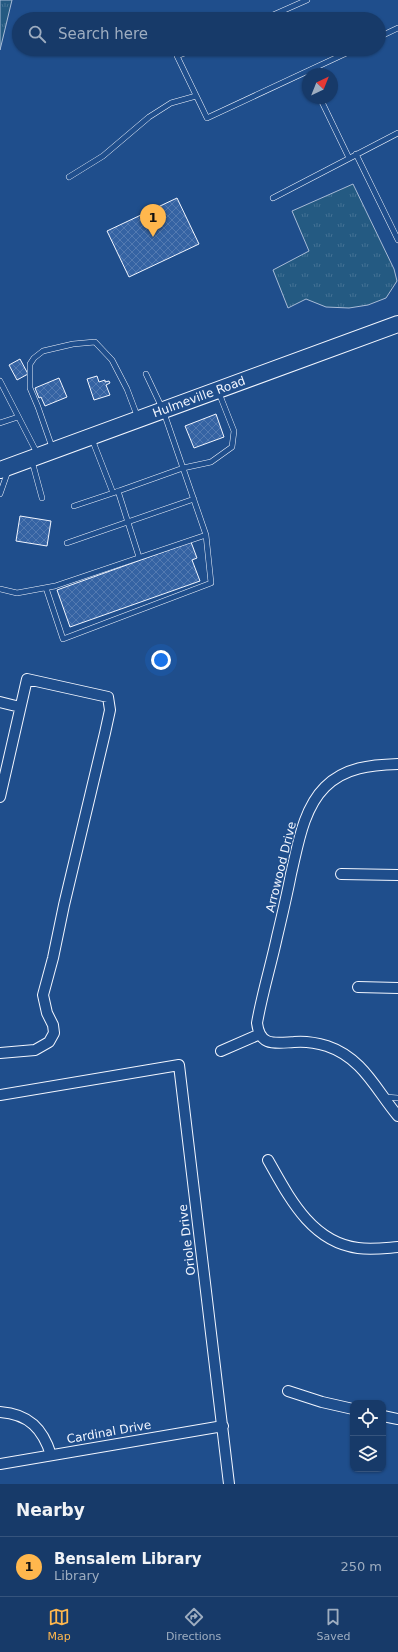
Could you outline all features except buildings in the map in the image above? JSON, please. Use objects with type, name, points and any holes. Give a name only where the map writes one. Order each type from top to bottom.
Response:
[{"type":"main road","name":"Hulmeville Road","points":[[3,476],[41,455],[398,324]]},
{"type":"street","points":[[0,797],[27,679],[108,697],[110,710],[53,958],[43,995],[47,1013],[53,1025],[54,1033],[49,1042],[35,1050],[0,1053]]},
{"type":"street","points":[[0,702],[20,707]]},
{"type":"street","name":"Arrowood Drive","points":[[260,1034],[257,1023],[259,1010],[298,846],[308,812],[314,799],[338,776],[348,771],[362,767],[398,764]]},
{"type":"street","points":[[342,874],[398,875]]},
{"type":"street","points":[[358,986],[398,988]]},
{"type":"street","points":[[221,1051],[260,1034],[268,1042],[275,1044],[307,1042],[331,1047],[358,1064],[385,1097],[398,1116]]},
{"type":"street","name":"Oriole Drive","points":[[0,1095],[179,1065],[229,1484]]},
{"type":"street","points":[[268,1160],[288,1194],[303,1216],[314,1228],[329,1238],[342,1244],[358,1248],[376,1249],[398,1247]]},
{"type":"street","points":[[288,1392],[350,1408]]},
{"type":"street","points":[[0,1412],[21,1416],[40,1430],[45,1438],[51,1455]]},
{"type":"street","points":[[386,1417],[398,1419]]},
{"type":"street","name":"Cardinal Drive","points":[[0,1464],[223,1426]]},
{"type":"lane","points":[[280,12],[307,0]]},
{"type":"lane","points":[[386,34],[398,28]]},
{"type":"lane","points":[[177,56],[207,118],[302,76]]},
{"type":"lane","points":[[318,68],[341,56]]},
{"type":"lane","points":[[69,177],[103,156],[149,117],[170,103],[196,96]]},
{"type":"lane","points":[[323,104],[349,158]]},
{"type":"lane","points":[[273,198],[398,133]]},
{"type":"lane","points":[[356,154],[398,240]]},
{"type":"lane","points":[[42,498],[41,455],[30,388],[30,364],[34,358],[43,351],[73,344],[95,342],[112,360],[127,389],[138,419]]},
{"type":"lane","points":[[46,588],[63,639],[211,583],[206,535],[163,410],[146,374]]},
{"type":"lane","points":[[0,381],[2,392],[41,455]]},
{"type":"lane","points":[[74,506],[183,468],[211,462],[232,447],[234,431],[218,390]]},
{"type":"lane","points":[[0,423],[18,417]]},
{"type":"lane","points":[[91,436],[128,522],[139,557]]},
{"type":"lane","points":[[0,494],[3,476]]},
{"type":"lane","points":[[67,543],[194,499]]},
{"type":"lane","points":[[0,589],[17,594],[46,588],[206,535]]},
{"type":"lane","points":[[385,1097],[398,1098]]},
{"type":"green space","points":[[0,0],[12,0],[0,50]]},
{"type":"green space","points":[[353,184],[394,269],[397,281],[386,298],[368,305],[349,308],[326,307],[306,299],[288,308],[273,270],[309,251],[292,211]]},
{"type":"place","name":"Bensalem Library","points":[[153,237]]}]
